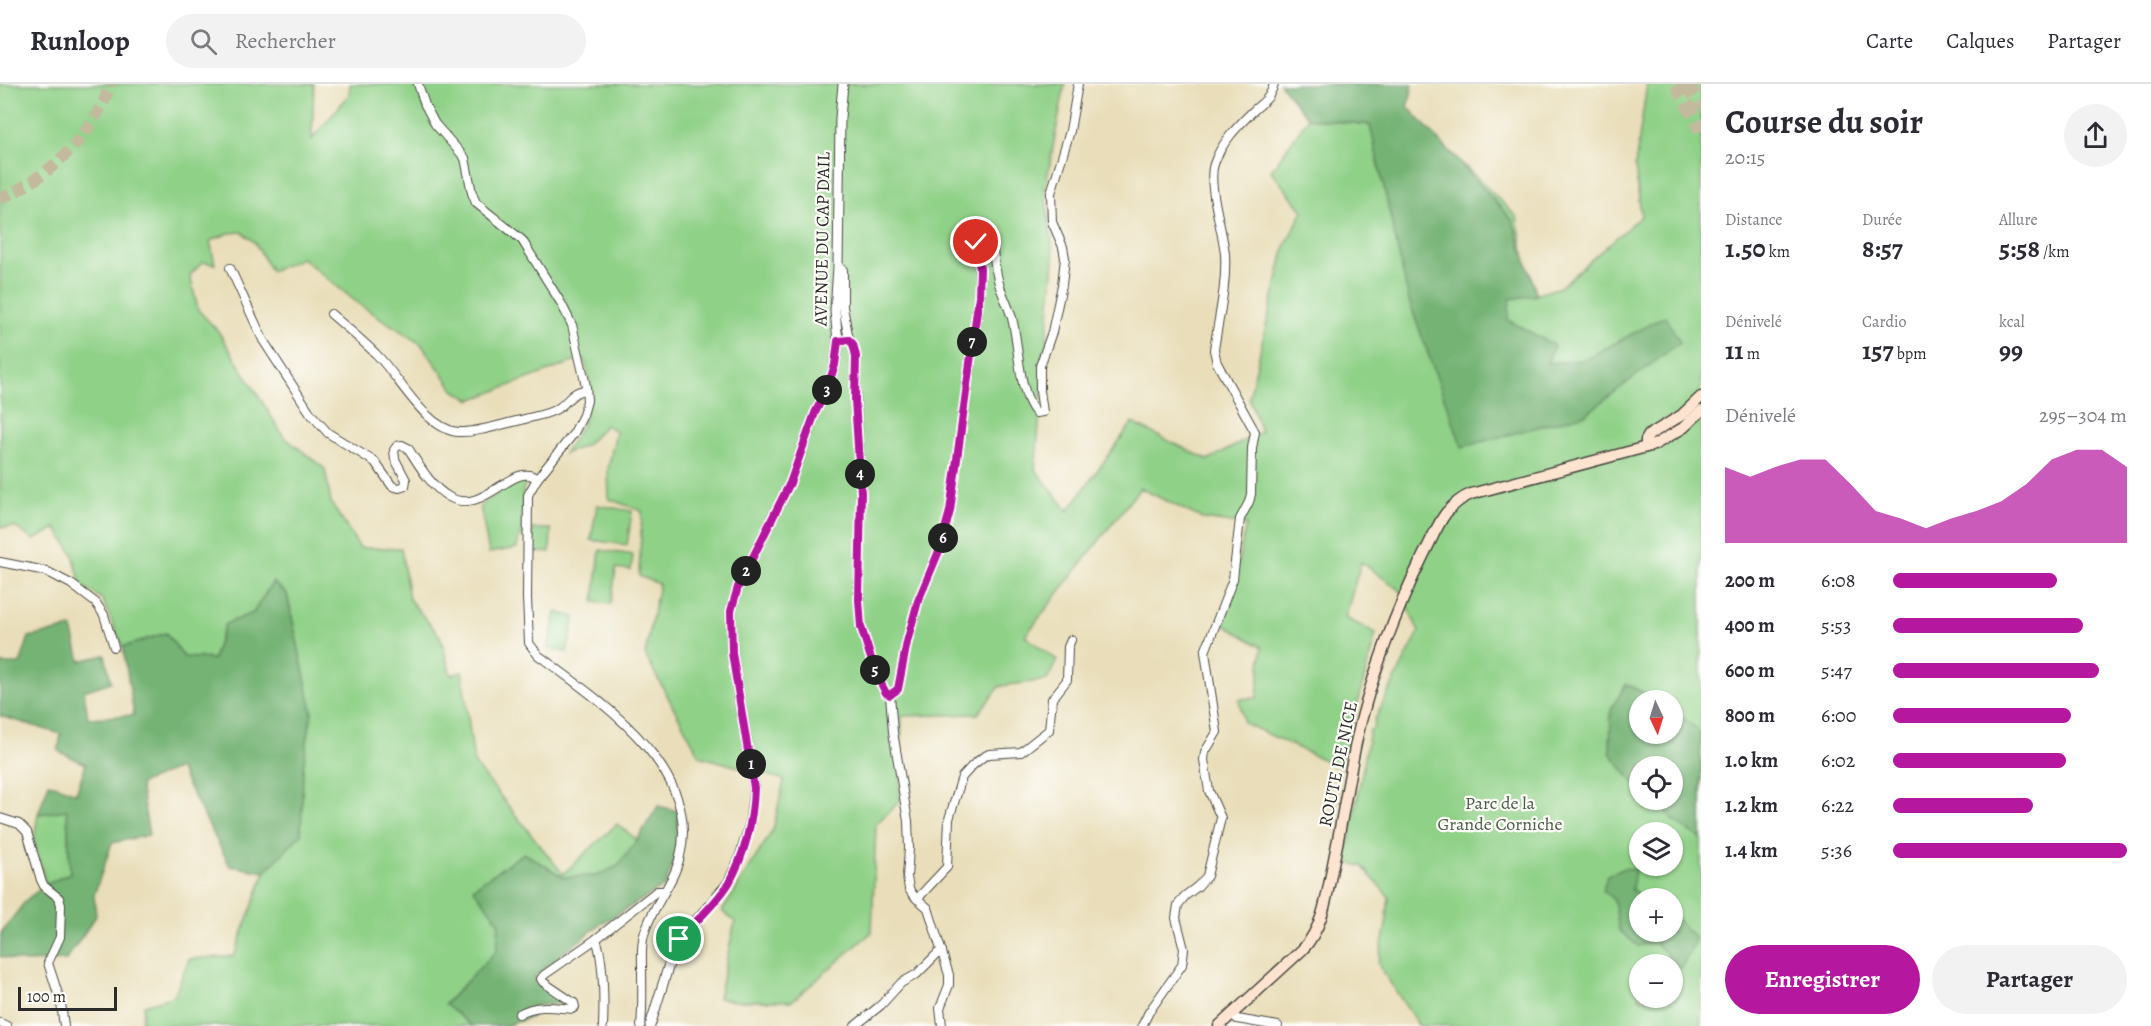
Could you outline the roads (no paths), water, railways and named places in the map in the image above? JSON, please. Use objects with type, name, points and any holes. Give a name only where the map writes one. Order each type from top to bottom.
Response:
[{"type":"main road","points":[[1701,397],[1682,415],[1649,435],[1646,447],[1683,428],[1701,411]]},
{"type":"main road","name":"ROUTE DE NICE","points":[[1219,1026],[1303,949],[1315,934],[1324,909],[1358,737],[1387,641],[1410,581],[1445,514],[1456,503],[1471,494],[1646,447]]},
{"type":"street","points":[[418,84],[435,124],[465,158],[476,203],[522,240],[572,325],[586,390],[586,401],[583,415],[574,433],[537,479],[528,495],[529,643],[538,655],[620,717],[652,753],[671,782],[680,803],[682,844],[680,857],[644,933],[641,1026]]},
{"type":"street","name":"AVENUE DU CAP D'AIL","points":[[650,1026],[675,945],[728,883],[747,838],[754,788],[732,653],[731,611],[738,587],[790,483],[835,365],[838,341],[835,311],[838,267],[840,118],[843,84]]},
{"type":"street","points":[[890,695],[898,689],[918,601],[939,551],[950,511],[979,296],[980,269],[976,242],[979,235],[986,232],[991,236],[1000,287],[1012,319],[1022,377],[1033,410],[1036,413],[1042,412],[1040,366],[1052,332],[1065,258],[1063,247],[1052,222],[1051,193],[1070,131],[1078,84]]},
{"type":"street","points":[[1142,1026],[1149,1012],[1182,965],[1184,949],[1176,918],[1178,905],[1207,876],[1221,818],[1209,792],[1204,760],[1205,752],[1217,732],[1205,652],[1233,579],[1240,519],[1251,494],[1255,432],[1217,363],[1214,350],[1225,269],[1221,227],[1214,196],[1213,167],[1226,141],[1254,110],[1263,104],[1274,84]]},
{"type":"street","points":[[838,267],[843,270],[843,307],[849,340],[853,344],[856,356],[855,400],[861,493],[859,600],[861,627],[876,674],[886,693],[890,695],[893,732],[908,821],[907,877],[909,889],[928,908],[949,981],[940,1008],[942,1026]]},
{"type":"street","points":[[230,268],[264,340],[311,414],[334,437],[375,462],[392,486],[399,488],[405,486],[406,480],[395,459],[394,450],[397,446],[402,445],[408,448],[436,486],[449,497],[459,501],[483,498],[522,474],[532,475],[537,479]]},
{"type":"street","points":[[331,314],[377,354],[414,402],[446,429],[458,432],[477,430],[548,413],[561,406],[580,390],[586,390]]},
{"type":"street","points":[[838,341],[849,340]]},
{"type":"street","points":[[0,562],[46,571],[71,584],[96,603],[104,615],[114,647]]},
{"type":"street","points":[[917,899],[946,867],[949,819],[960,783],[967,771],[989,754],[1021,752],[1048,732],[1052,699],[1067,680],[1068,647],[1071,640]]},
{"type":"street","points":[[0,818],[24,827],[41,880],[44,886],[59,898],[61,905],[60,937],[48,963],[61,1004],[64,1026]]},
{"type":"street","points":[[519,1014],[534,1007],[544,1006],[572,1009],[574,1003],[570,998],[541,979],[657,891],[664,891]]},
{"type":"street","points":[[596,939],[599,946],[603,1026]]},
{"type":"street","points":[[855,1026],[881,1005],[900,983],[917,974],[942,951]]},
{"type":"street","points":[[1232,1014],[1237,1019],[1278,1026]]},
{"type":"street","points":[[0,1023],[8,1026]]},
{"type":"tunnel","points":[[0,199],[36,179],[67,153],[93,121],[111,84]]},
{"type":"tunnel","points":[[1677,84],[1701,131]]},
{"type":"tunnel","points":[[1688,84],[1701,108]]},
{"type":"park label","name":"Parc de la Grande Corniche","points":[[1500,813]]}]
